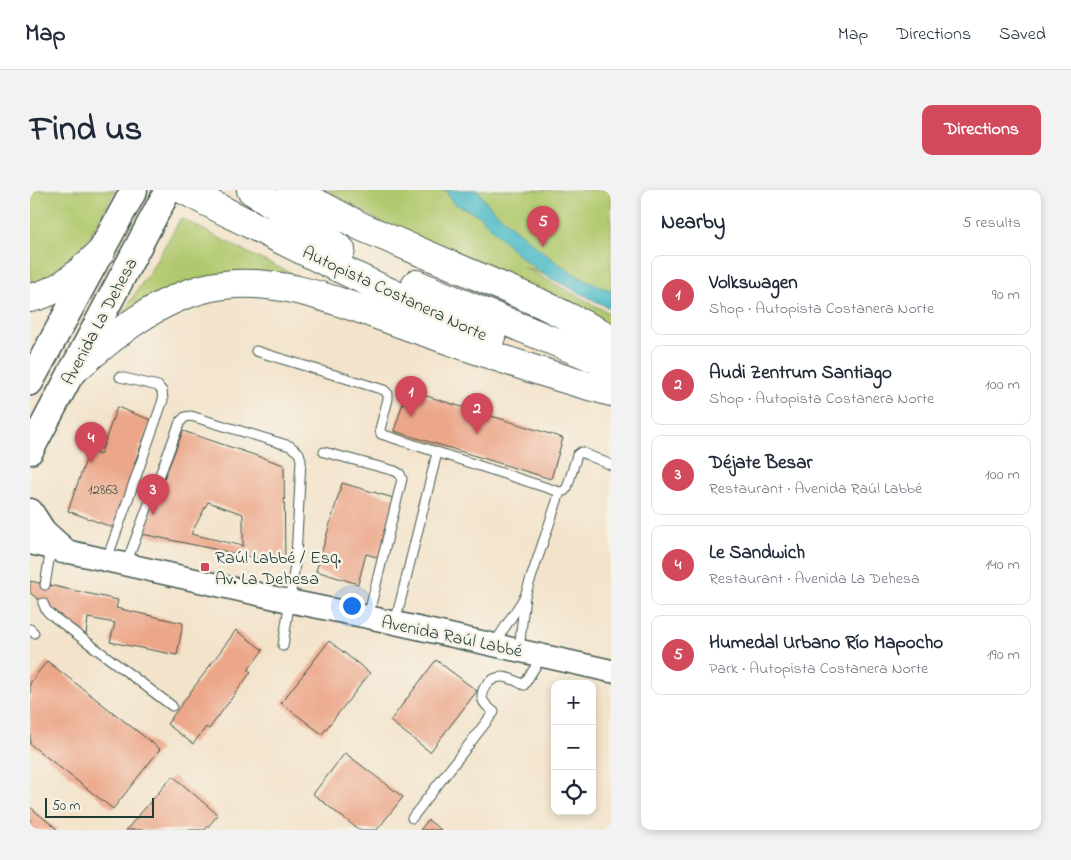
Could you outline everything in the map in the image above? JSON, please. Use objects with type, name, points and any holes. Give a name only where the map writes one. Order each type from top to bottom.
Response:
[{"type":"highway","name":"Autopista Costanera Norte","points":[[184,190],[308,254],[391,294],[507,344],[611,385]]},
{"type":"highway","name":"Autopista Costanera Norte","points":[[224,190],[341,250],[419,286],[611,365]]},
{"type":"highway","points":[[251,190],[312,228],[341,250]]},
{"type":"highway","points":[[292,190],[386,238],[538,302],[611,338]]},
{"type":"highway","points":[[30,298],[50,292],[68,282],[101,252]]},
{"type":"highway","points":[[73,371],[126,327],[155,308],[173,299],[202,289],[246,283],[280,287],[318,296],[611,392]]},
{"type":"main road","name":"Avenida La Dehesa","points":[[30,451],[168,190]]},
{"type":"main road","name":"Avenida La Dehesa","points":[[30,382],[128,201]]},
{"type":"main road","points":[[30,512],[43,532],[48,547]]},
{"type":"main road","name":"Avenida Raúl Labbé","points":[[48,547],[289,602],[368,617],[611,671]]},
{"type":"lane","points":[[256,351],[384,390],[388,394],[388,399],[380,429],[381,434],[437,453],[560,492],[567,488],[577,455],[581,452],[611,465]]},
{"type":"lane","points":[[116,562],[163,400],[162,391],[158,386],[120,377]]},
{"type":"lane","points":[[116,562],[180,422],[185,417],[191,416],[290,446],[300,453],[301,460],[296,558],[283,646]]},
{"type":"lane","points":[[324,452],[395,471],[400,474],[402,479],[368,617]]},
{"type":"lane","points":[[395,623],[437,453]]},
{"type":"lane","points":[[518,650],[525,596],[560,492]]},
{"type":"lane","points":[[45,585],[48,547]]},
{"type":"lane","points":[[493,645],[525,596]]},
{"type":"lane","points":[[43,603],[50,614],[172,706]]},
{"type":"lane","points":[[412,818],[494,712],[486,706],[482,697],[484,688],[492,680],[502,677],[524,685],[542,656]]},
{"type":"green space","points":[[30,190],[115,190],[92,234],[78,254],[58,274],[30,287]]},
{"type":"green space","points":[[327,190],[611,190],[611,305],[557,280],[523,267],[611,314],[611,329],[390,228]]},
{"type":"green space","points":[[181,218],[256,257],[328,290],[261,283],[115,324],[152,268]]},
{"type":"water","points":[[445,190],[478,190],[493,209],[546,254],[571,272],[611,290],[611,309],[546,276],[520,257],[478,215],[453,203]]},
{"type":"building","points":[[407,390],[563,438],[551,479],[394,431]]},
{"type":"building","points":[[117,407],[151,420],[134,464],[139,466],[117,529],[68,511],[89,451],[100,455]]},
{"type":"building","points":[[183,431],[284,465],[285,564],[142,534]],"holes":[[[208,502],[243,514],[243,546],[191,534]]]},
{"type":"building","points":[[342,483],[397,499],[380,558],[366,554],[358,584],[316,571]]},
{"type":"building","points":[[30,581],[118,600],[116,608],[183,623],[177,655],[110,642],[115,623],[88,618],[86,635],[30,593]]},
{"type":"building","points":[[236,630],[263,650],[248,670],[251,672],[209,729],[206,727],[193,744],[167,724]]},
{"type":"building","points":[[329,641],[370,673],[322,734],[281,703]]},
{"type":"building","points":[[436,660],[477,691],[430,752],[390,721]]},
{"type":"building","points":[[47,661],[160,749],[113,809],[30,744],[30,683]]},
{"type":"building","points":[[345,753],[403,797],[377,830],[359,830],[313,794]]},
{"type":"building","points":[[173,776],[218,815],[205,830],[126,830]]},
{"type":"building","points":[[30,807],[58,830],[30,830]]},
{"type":"building","points":[[428,820],[441,830],[420,830]]},
{"type":"place","name":"Humedal Urbano Río Mapocho","points":[[543,247]]},
{"type":"place","name":"Volkswagen","points":[[411,417]]},
{"type":"place","name":"Audi Zentrum Santiago","points":[[477,434]]},
{"type":"place","name":"Le Sandwich","points":[[91,463]]},
{"type":"place","name":"Déjate Besar","points":[[153,515]]},
{"type":"place","name":"Raúl Labbé / Esq. Av. La Dehesa","points":[[205,567]]}]
